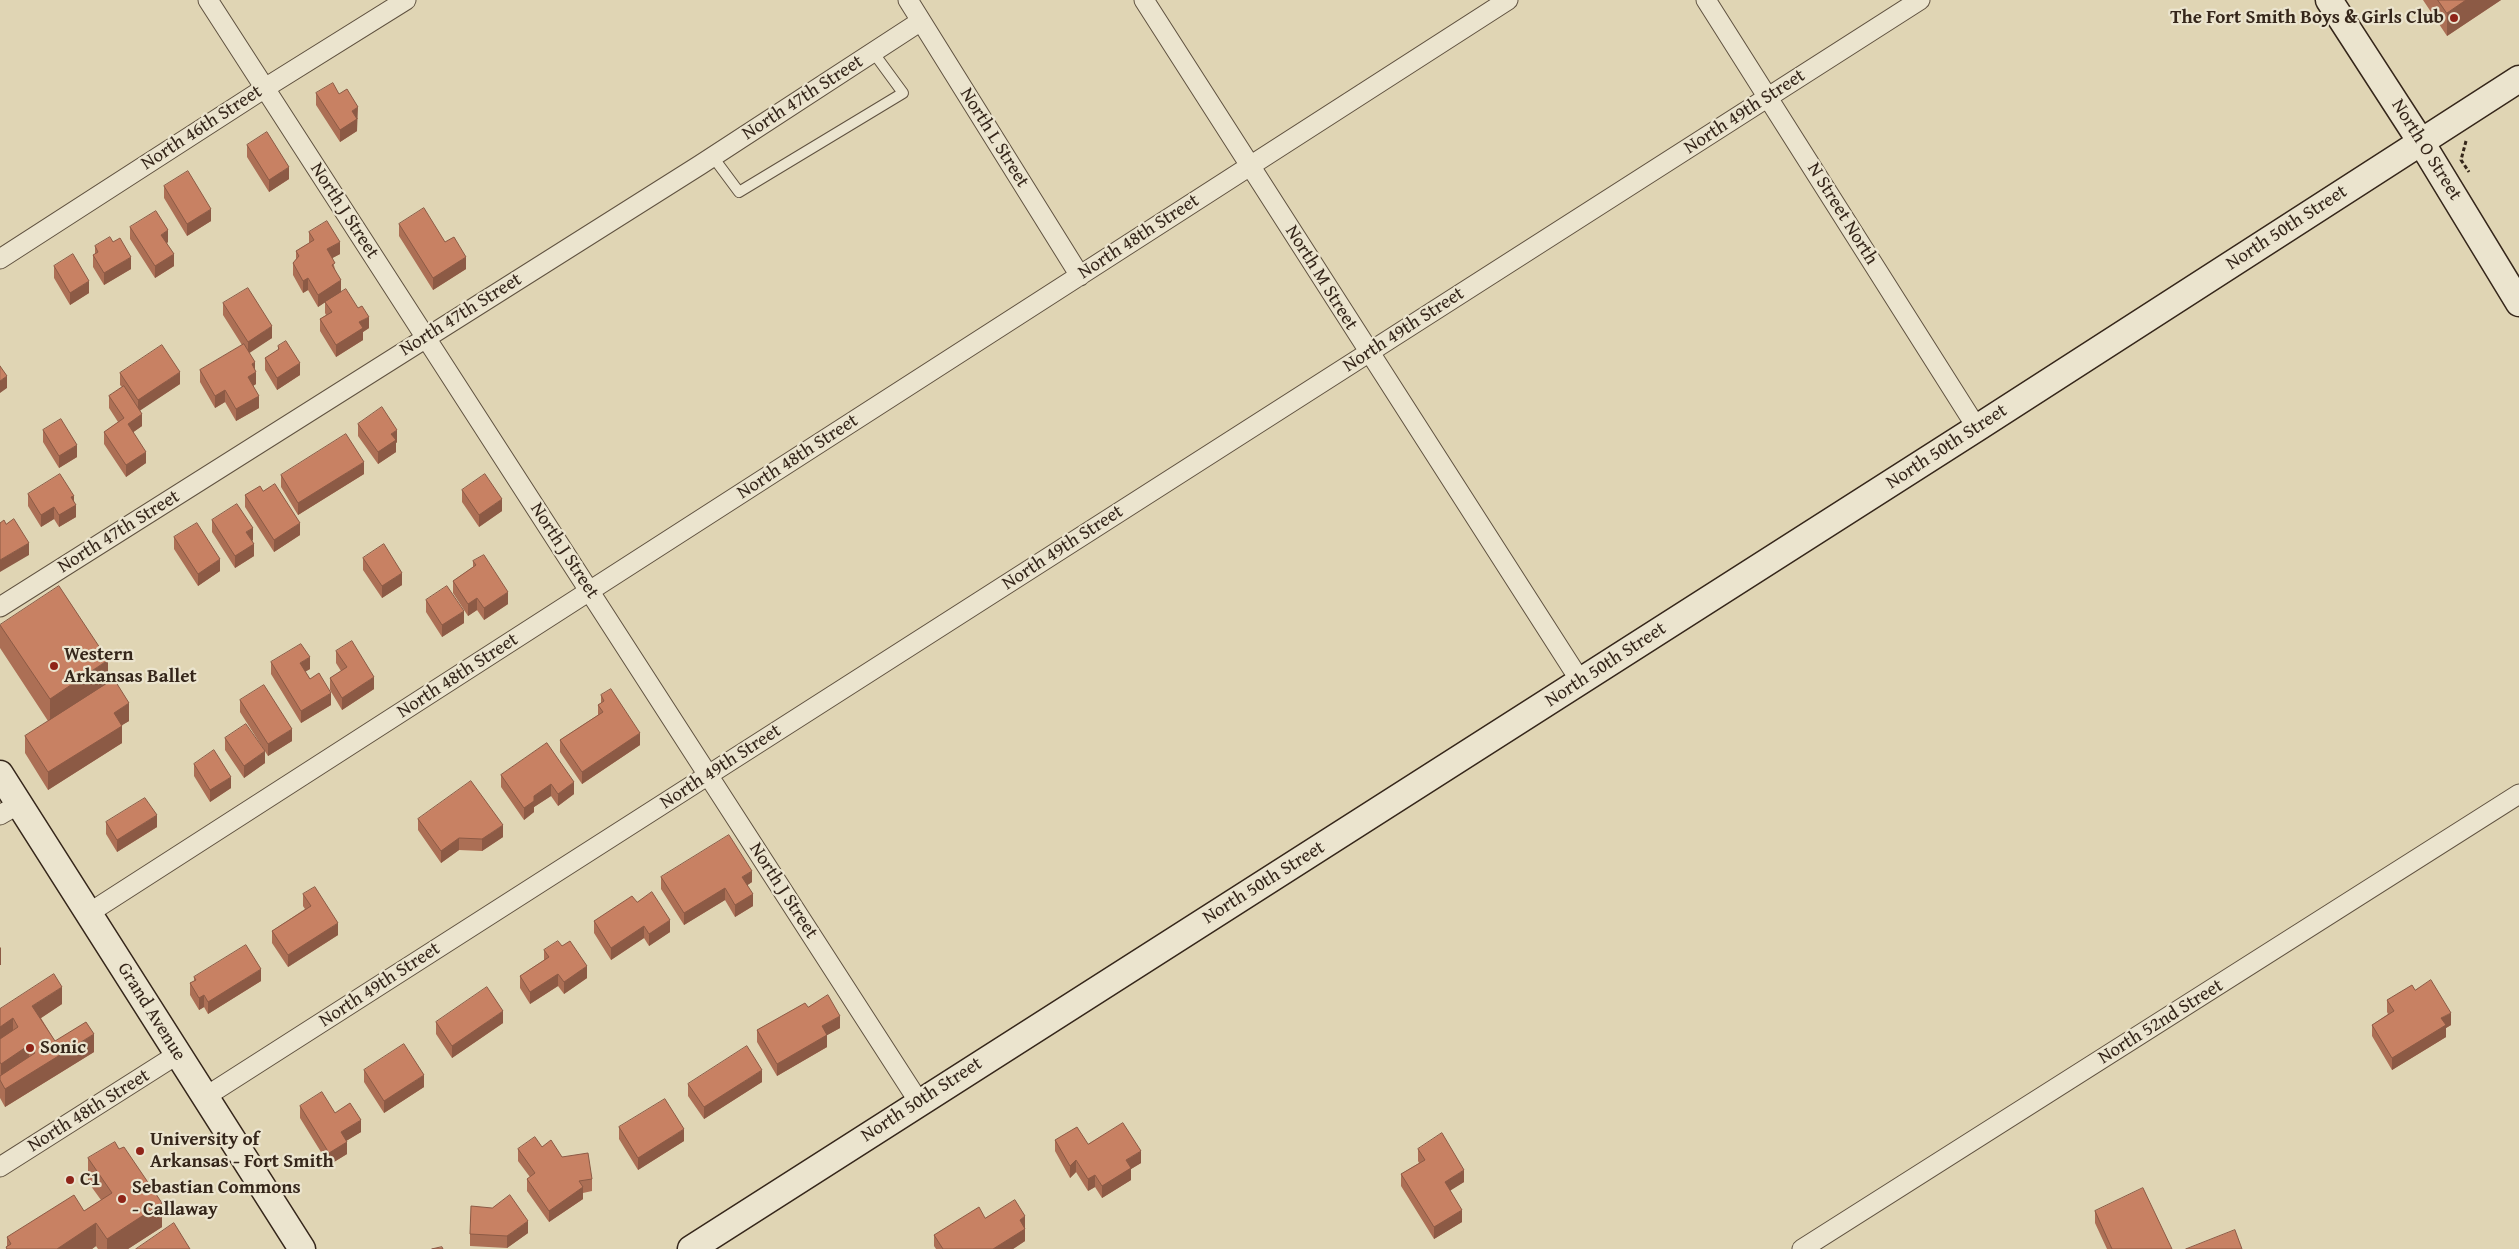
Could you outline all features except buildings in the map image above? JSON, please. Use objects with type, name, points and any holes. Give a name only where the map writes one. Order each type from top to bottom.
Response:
[{"type":"street","name":"North J Street","points":[[208,0],[919,1102]]},
{"type":"street","name":"North 46th Street","points":[[0,260],[265,88],[406,0]]},
{"type":"street","name":"North L Street","points":[[908,0],[1080,276]]},
{"type":"street","name":"North M Street","points":[[1144,0],[1368,353],[1581,682]]},
{"type":"street","name":"North 48th Street","points":[[88,913],[1508,0]]},
{"type":"street","name":"N Street North","points":[[1706,0],[1977,428]]},
{"type":"street","name":"North 49th Street","points":[[205,1097],[1920,0]]},
{"type":"street","name":"North O Street","points":[[2329,0],[2421,142],[2519,303]]},
{"type":"street","name":"North 47th Street","points":[[0,607],[713,157],[921,21]]},
{"type":"street","name":"North 50th Street","points":[[691,1249],[1581,682],[2519,80]]},
{"type":"street","name":"Grand Avenue","points":[[0,774],[9,809],[88,913],[302,1249]]},
{"type":"street","name":"North 52nd Street","points":[[1802,1249],[2519,794]]},
{"type":"street","name":"North 48th Street","points":[[0,1167],[178,1054]]},
{"type":"lane","points":[[713,157],[739,192],[902,93],[873,52]]},
{"type":"path","points":[[2466,141],[2461,160],[2469,172]]},
{"type":"place","name":"The Fort Smith Boys & Girls Club","points":[[2454,18]]},
{"type":"place","name":"Western Arkansas Ballet","points":[[54,666]]},
{"type":"place","name":"Sonic","points":[[30,1048]]},
{"type":"place","name":"University of Arkansas - Fort Smith","points":[[140,1151]]},
{"type":"place","name":"C1","points":[[70,1180]]},
{"type":"place","name":"Sebastian Commons - Callaway","points":[[122,1199]]}]
